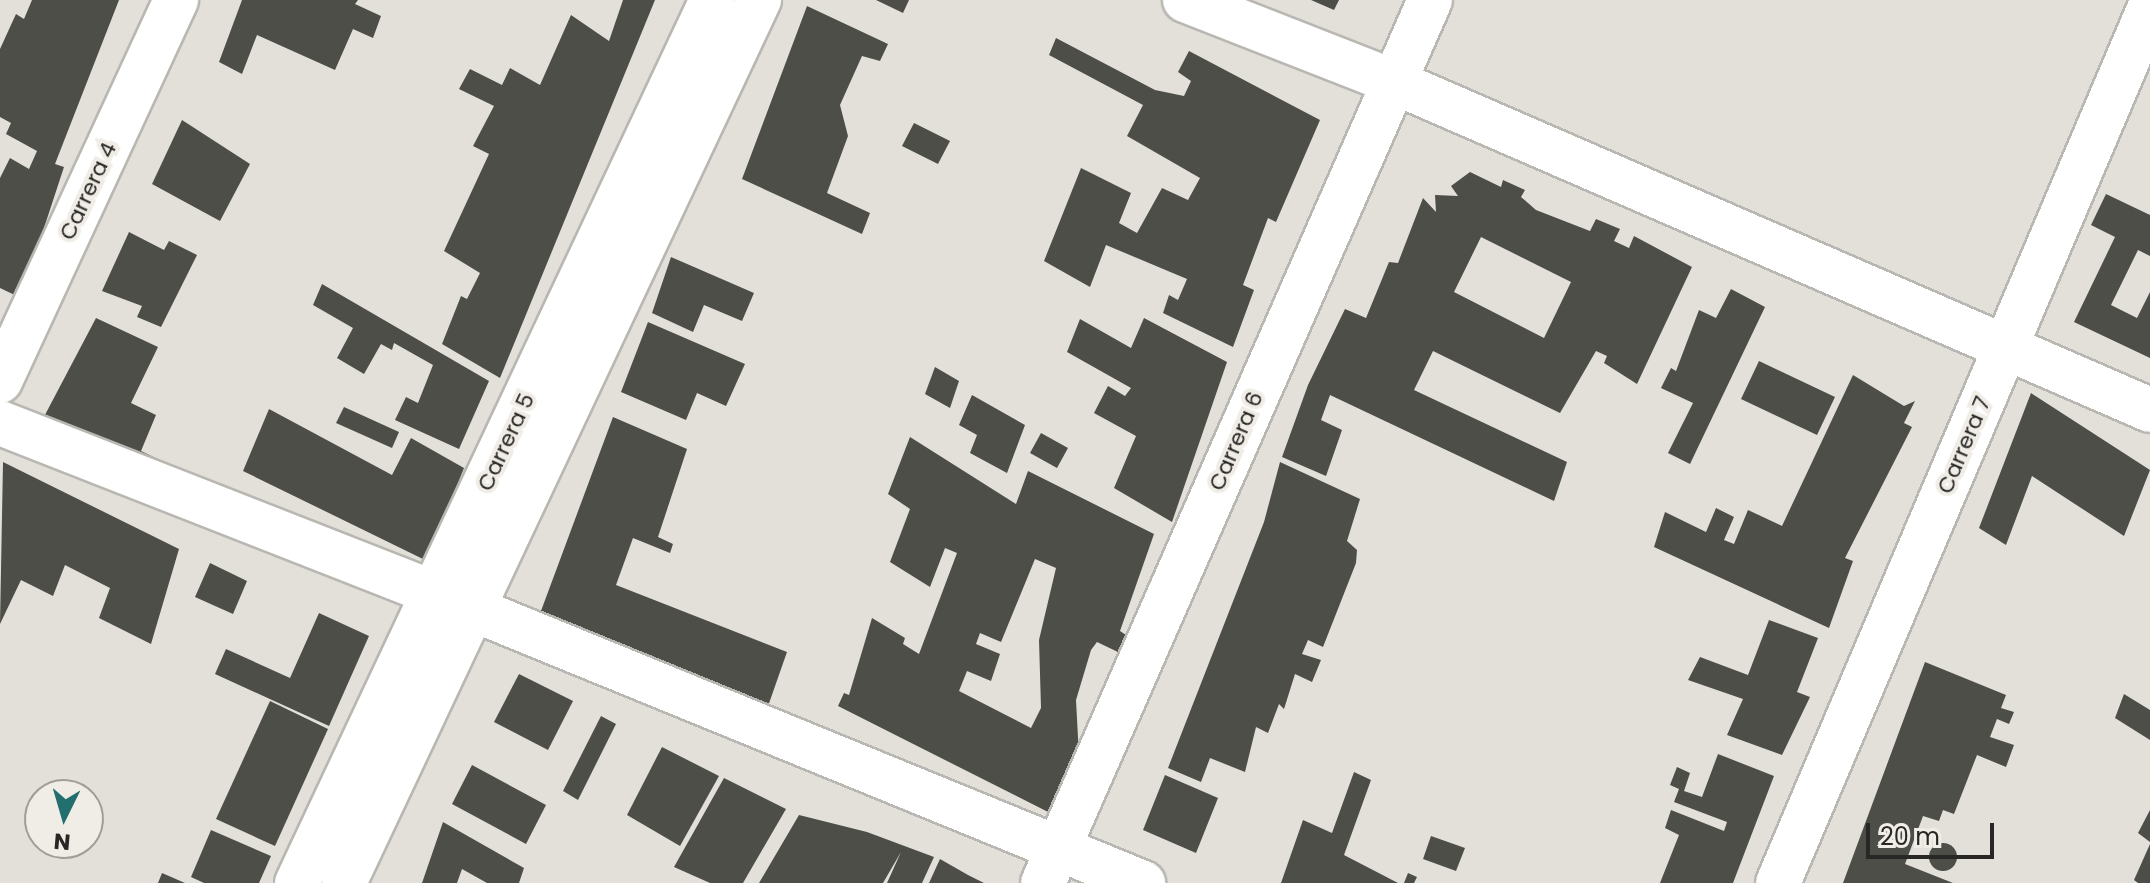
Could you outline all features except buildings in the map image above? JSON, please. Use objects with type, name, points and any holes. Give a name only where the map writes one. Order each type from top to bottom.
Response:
[{"type":"street","name":"Carrera 4","points":[[0,381],[176,0]]},
{"type":"street","name":"Carrera 5","points":[[297,883],[436,594],[712,0]]},
{"type":"street","name":"Carrera 5","points":[[344,883],[476,611],[759,0]]},
{"type":"street","points":[[1185,0],[1392,81],[2150,410]]},
{"type":"street","name":"Carrera 6","points":[[1052,865],[1430,0]]},
{"type":"street","name":"Carrera 7","points":[[1778,883],[2150,7]]},
{"type":"street","points":[[0,423],[436,594],[1052,865],[1143,883]]}]
